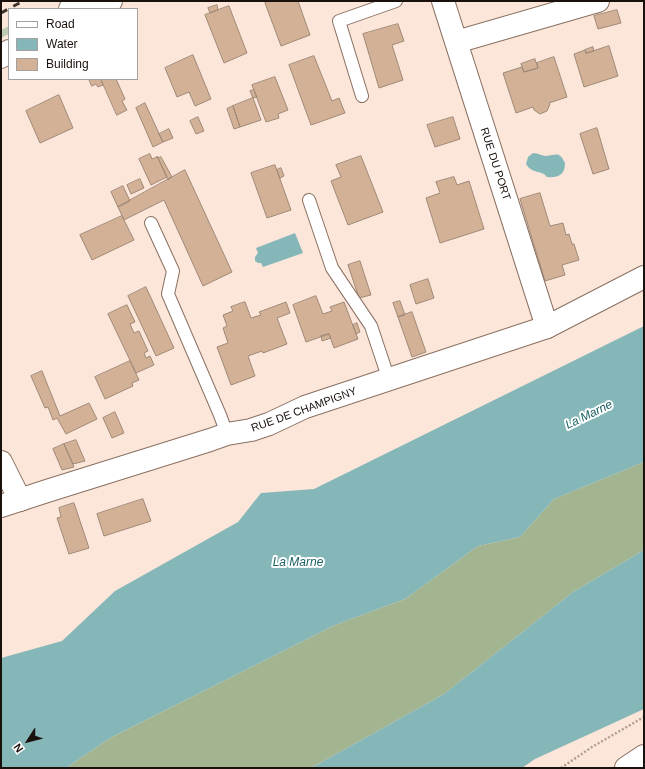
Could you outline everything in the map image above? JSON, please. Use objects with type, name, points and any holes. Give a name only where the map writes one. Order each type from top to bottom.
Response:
[{"type":"street","points":[[75,8],[112,1]]},
{"type":"street","name":"RUE DU PORT","points":[[443,1],[547,327]]},
{"type":"street","points":[[456,42],[598,1]]},
{"type":"street","name":"RUE DE CHAMPIGNY","points":[[11,503],[227,434],[251,430],[269,424],[305,407],[547,327],[644,277]]},
{"type":"street","points":[[1,462],[11,503]]},
{"type":"street","points":[[626,768],[644,756]]},
{"type":"lane","points":[[362,96],[339,20],[396,1]]},
{"type":"lane","points":[[309,200],[332,268],[371,326],[389,380]]},
{"type":"lane","points":[[151,223],[173,271],[168,294],[227,434]]},
{"type":"path","points":[[561,768],[592,747],[644,717]]},
{"type":"green space","points":[[8,26],[8,34],[1,38],[1,30]]},
{"type":"green space","points":[[644,462],[644,550],[573,592],[444,694],[311,768],[66,768],[110,738],[335,625],[405,599],[478,546],[520,537],[554,499]]},
{"type":"water","points":[[533,153],[543,156],[559,155],[565,163],[564,170],[558,176],[547,177],[542,173],[531,170],[526,164],[528,157]]},
{"type":"water","points":[[295,233],[303,253],[263,267],[261,263],[255,261],[255,257],[258,253],[256,248]]},
{"type":"water","name":"La Marne","points":[[644,326],[644,462],[554,499],[520,537],[478,546],[405,599],[335,625],[110,738],[66,768],[1,768],[1,658],[62,641],[115,591],[238,522],[261,493],[314,489]]},
{"type":"water","points":[[644,550],[644,709],[535,759],[522,768],[311,768],[444,694],[573,592]]},
{"type":"building","points":[[269,1],[298,1],[310,35],[281,46],[265,3]]},
{"type":"building","points":[[217,5],[218,10],[210,13],[208,8]]},
{"type":"building","points":[[229,6],[247,53],[224,63],[205,15]]},
{"type":"building","points":[[617,10],[621,23],[598,29],[594,16]]},
{"type":"building","points":[[398,24],[404,41],[392,45],[403,80],[379,88],[363,34]]},
{"type":"building","points":[[609,46],[618,76],[584,87],[574,54],[585,50],[586,53]]},
{"type":"building","points":[[593,47],[594,51],[586,53],[585,50]]},
{"type":"building","points":[[193,55],[211,99],[195,106],[189,92],[177,97],[165,68]]},
{"type":"building","points":[[314,56],[332,101],[339,98],[345,113],[311,125],[289,65]]},
{"type":"building","points":[[554,57],[567,97],[549,103],[550,104],[547,111],[540,114],[534,110],[533,107],[516,113],[503,73],[522,67],[524,72],[538,68],[537,63]]},
{"type":"building","points":[[535,59],[538,68],[524,72],[521,64]]},
{"type":"building","points":[[275,77],[288,110],[278,114],[279,118],[266,122],[252,85]]},
{"type":"building","points":[[89,80],[101,80],[103,85],[98,87],[96,84],[92,86]]},
{"type":"building","points":[[101,80],[116,80],[125,99],[122,101],[127,110],[117,115]]},
{"type":"building","points":[[254,90],[257,97],[253,98],[250,91]]},
{"type":"building","points":[[59,95],[73,128],[40,143],[26,111]]},
{"type":"building","points":[[253,98],[261,120],[240,127],[233,106]]},
{"type":"building","points":[[145,103],[163,142],[153,147],[136,108]]},
{"type":"building","points":[[233,106],[240,127],[234,129],[227,109]]},
{"type":"building","points":[[198,117],[204,131],[196,134],[190,121]]},
{"type":"building","points":[[453,117],[460,139],[435,147],[427,125]]},
{"type":"building","points":[[597,128],[609,169],[593,174],[580,134]]},
{"type":"building","points":[[169,129],[173,138],[163,142],[159,134]]},
{"type":"building","points":[[150,154],[152,159],[157,156],[167,177],[151,185],[139,159]]},
{"type":"building","points":[[361,156],[383,212],[348,225],[331,181],[341,177],[336,165]]},
{"type":"building","points":[[161,157],[172,177],[168,180],[158,158]]},
{"type":"building","points":[[275,165],[291,210],[267,218],[251,173]]},
{"type":"building","points":[[281,168],[284,176],[280,178],[277,170]]},
{"type":"building","points":[[185,170],[232,272],[203,286],[164,200],[124,220],[118,207]]},
{"type":"building","points":[[454,177],[457,185],[469,181],[484,229],[440,243],[426,198],[440,193],[436,182]]},
{"type":"building","points":[[140,179],[144,188],[131,194],[127,185]]},
{"type":"building","points":[[123,186],[130,201],[118,207],[111,192]]},
{"type":"building","points":[[540,193],[550,226],[563,223],[566,235],[569,234],[579,260],[562,265],[565,275],[545,281],[520,199]]},
{"type":"building","points":[[122,216],[134,240],[92,260],[80,235]]},
{"type":"building","points":[[360,261],[371,295],[359,298],[348,265]]},
{"type":"building","points":[[428,279],[434,298],[416,304],[410,285]]},
{"type":"building","points":[[146,287],[174,348],[156,356],[128,296]]},
{"type":"building","points":[[316,296],[323,314],[332,311],[330,307],[344,302],[358,339],[334,348],[329,334],[306,342],[293,305]]},
{"type":"building","points":[[400,301],[405,315],[398,317],[393,303]]},
{"type":"building","points":[[245,302],[251,318],[261,315],[259,312],[286,302],[290,313],[277,318],[287,344],[263,353],[262,351],[248,356],[255,376],[231,385],[217,347],[228,343],[223,328],[227,326],[223,315],[233,311],[231,307]]},
{"type":"building","points":[[127,305],[135,322],[130,324],[134,333],[139,331],[148,351],[144,353],[146,358],[150,356],[154,365],[136,373],[108,314]]},
{"type":"building","points":[[412,312],[426,352],[412,357],[398,317]]},
{"type":"building","points":[[357,323],[360,332],[356,334],[353,325]]},
{"type":"building","points":[[329,334],[331,338],[322,341],[321,336]]},
{"type":"building","points":[[130,361],[139,380],[132,383],[133,386],[105,399],[95,377]]},
{"type":"building","points":[[42,371],[60,416],[89,403],[97,419],[66,434],[57,418],[53,420],[48,407],[45,408],[31,376]]},
{"type":"building","points":[[115,412],[124,433],[112,438],[103,418]]},
{"type":"building","points":[[76,440],[85,461],[73,464],[64,444]]},
{"type":"building","points":[[64,444],[74,467],[62,470],[53,449]]},
{"type":"building","points":[[143,499],[151,521],[104,536],[97,514]]},
{"type":"building","points":[[74,503],[89,548],[69,554],[57,518],[61,517],[59,508]]},
{"type":"railway","points":[[10,8],[23,1]]},
{"type":"railway","points":[[1,13],[8,9]]}]
